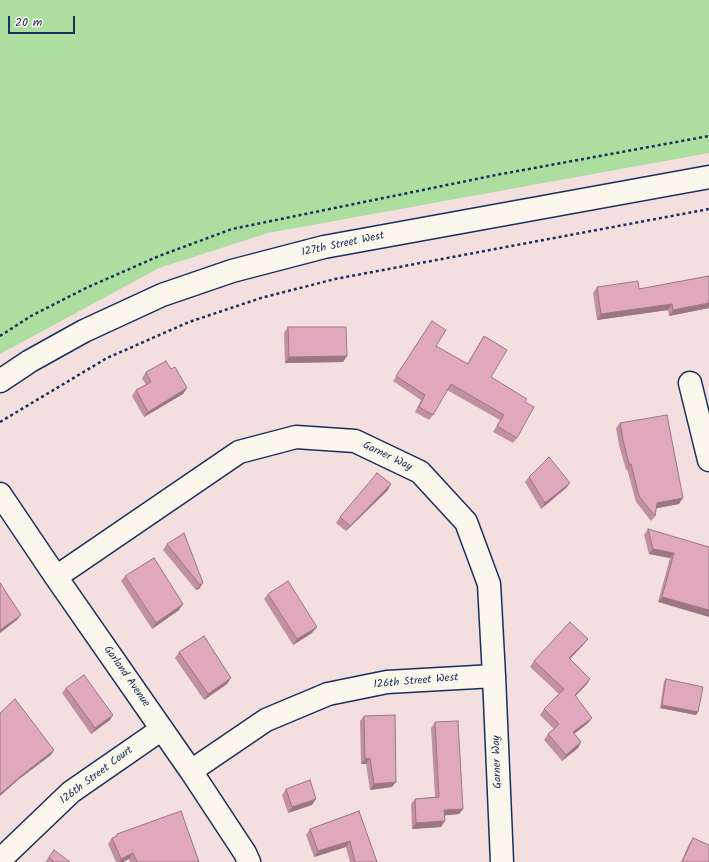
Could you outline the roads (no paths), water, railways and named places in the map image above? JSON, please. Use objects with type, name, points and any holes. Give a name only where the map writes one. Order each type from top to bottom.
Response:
[{"type":"street","name":"127th Street West","points":[[0,381],[84,331],[162,294],[232,270],[324,247],[709,177]]},
{"type":"street","points":[[690,383],[709,460]]},
{"type":"street","name":"Garner Way","points":[[56,577],[239,452],[296,437],[355,442],[420,472],[466,522],[489,584],[502,862]]},
{"type":"street","name":"Garland Avenue","points":[[0,494],[191,771],[245,853],[249,862]]},
{"type":"street","name":"126th Street West","points":[[191,771],[266,720],[328,694],[387,682],[494,676]]},
{"type":"street","name":"126th Street Court","points":[[0,860],[71,792],[162,729]]}]
